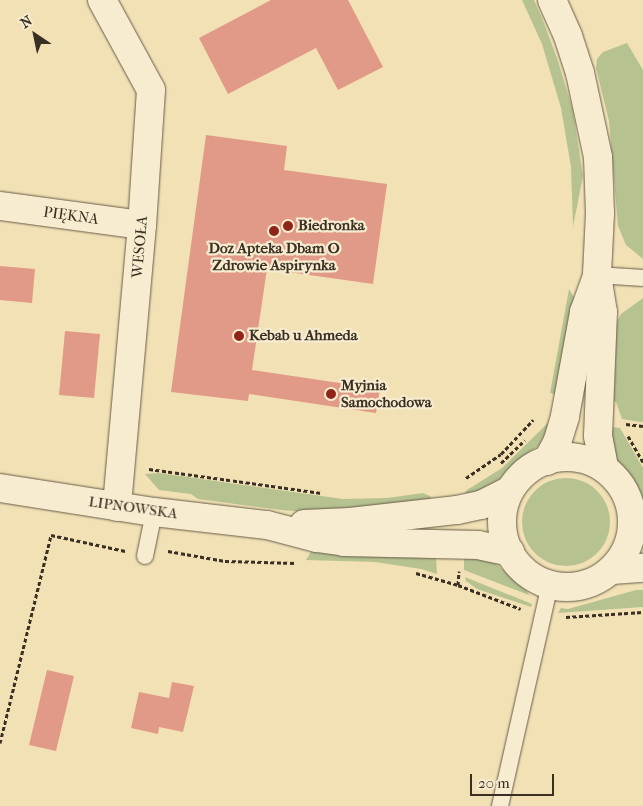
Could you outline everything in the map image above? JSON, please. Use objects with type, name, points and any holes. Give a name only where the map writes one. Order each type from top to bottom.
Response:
[{"type":"main road","name":"WESOŁA","points":[[102,0],[151,90],[142,226],[117,507]]},
{"type":"main road","points":[[552,0],[568,36],[580,73],[598,157],[600,213],[597,275],[604,312],[598,436],[604,468]]},
{"type":"main road","name":"PIĘKNA","points":[[0,206],[142,226]]},
{"type":"main road","points":[[547,460],[557,443],[563,424],[584,312],[597,275]]},
{"type":"main road","points":[[612,570],[625,553],[638,515],[622,486],[604,468],[585,458],[574,456],[547,460],[525,472],[509,491],[502,522],[510,552],[526,571],[550,585],[568,587],[587,583],[612,570],[643,568]]},
{"type":"main road","name":"LIPNOWSKA","points":[[0,488],[117,507],[267,525],[317,538],[344,542],[478,545],[510,552]]},
{"type":"main road","name":"LIPNOWSKA","points":[[267,525],[350,522],[457,510],[481,504],[509,491]]},
{"type":"lane","points":[[597,275],[643,278]]},
{"type":"lane","points":[[146,552],[154,512]]},
{"type":"lane","points":[[500,806],[550,585]]},
{"type":"path","points":[[120,465],[330,494]]},
{"type":"path","points":[[0,743],[51,535],[146,552],[225,561],[294,563]]},
{"type":"green space","points":[[522,0],[534,0],[558,61],[573,111],[583,176],[573,227],[571,167],[561,108],[542,44]]},
{"type":"green space","points":[[627,43],[643,70],[643,259],[626,245],[618,226],[609,121],[596,68],[597,59],[603,52]]},
{"type":"green space","points":[[569,289],[575,299],[558,395],[550,393]]},
{"type":"green space","points":[[643,298],[643,422],[641,422],[622,419],[616,402],[608,400],[614,328],[621,314]]},
{"type":"green space","points":[[553,418],[539,445],[512,465],[493,486],[462,498],[467,490],[502,468]]},
{"type":"green space","points":[[606,426],[620,428],[643,468],[643,504],[630,478],[614,459]]},
{"type":"green space","points":[[159,473],[343,499],[387,498],[423,493],[430,496],[433,502],[305,512],[281,510],[198,499],[191,494],[159,490],[145,474]]},
{"type":"green space","points":[[566,478],[583,482],[597,491],[606,505],[610,522],[606,539],[597,553],[583,562],[566,566],[549,562],[535,553],[526,539],[522,522],[526,505],[535,491],[549,482]]},
{"type":"green space","points":[[312,550],[436,556],[437,574],[421,569],[375,562],[306,560]]},
{"type":"green space","points":[[464,555],[494,562],[526,590],[529,595],[464,570]]},
{"type":"green space","points":[[465,577],[532,604],[531,607],[477,589],[466,581]]},
{"type":"green space","points":[[636,590],[643,590],[643,607],[558,613],[561,608],[568,609]]},
{"type":"building","points":[[271,0],[348,0],[383,67],[338,90],[316,48],[228,94],[199,38]]},
{"type":"building","name":"Biedronka","points":[[206,135],[287,146],[284,170],[387,184],[373,284],[267,269],[252,370],[380,389],[376,413],[249,394],[248,401],[171,392]]},
{"type":"building","points":[[0,266],[35,269],[32,303],[0,300]]},
{"type":"building","points":[[65,331],[100,334],[94,398],[59,395]]},
{"type":"building","points":[[47,670],[74,676],[56,751],[29,745]]},
{"type":"building","points":[[172,682],[194,686],[183,732],[159,727],[158,734],[131,728],[139,692],[169,698]]},
{"type":"place","name":"Biedronka","points":[[288,226]]},
{"type":"place","name":"Doz Apteka Dbam O Zdrowie Aspirynka","points":[[274,231]]},
{"type":"place","name":"Kebab u Ahmeda","points":[[239,336]]},
{"type":"place","name":"Myjnia Samochodowa","points":[[331,394]]}]
